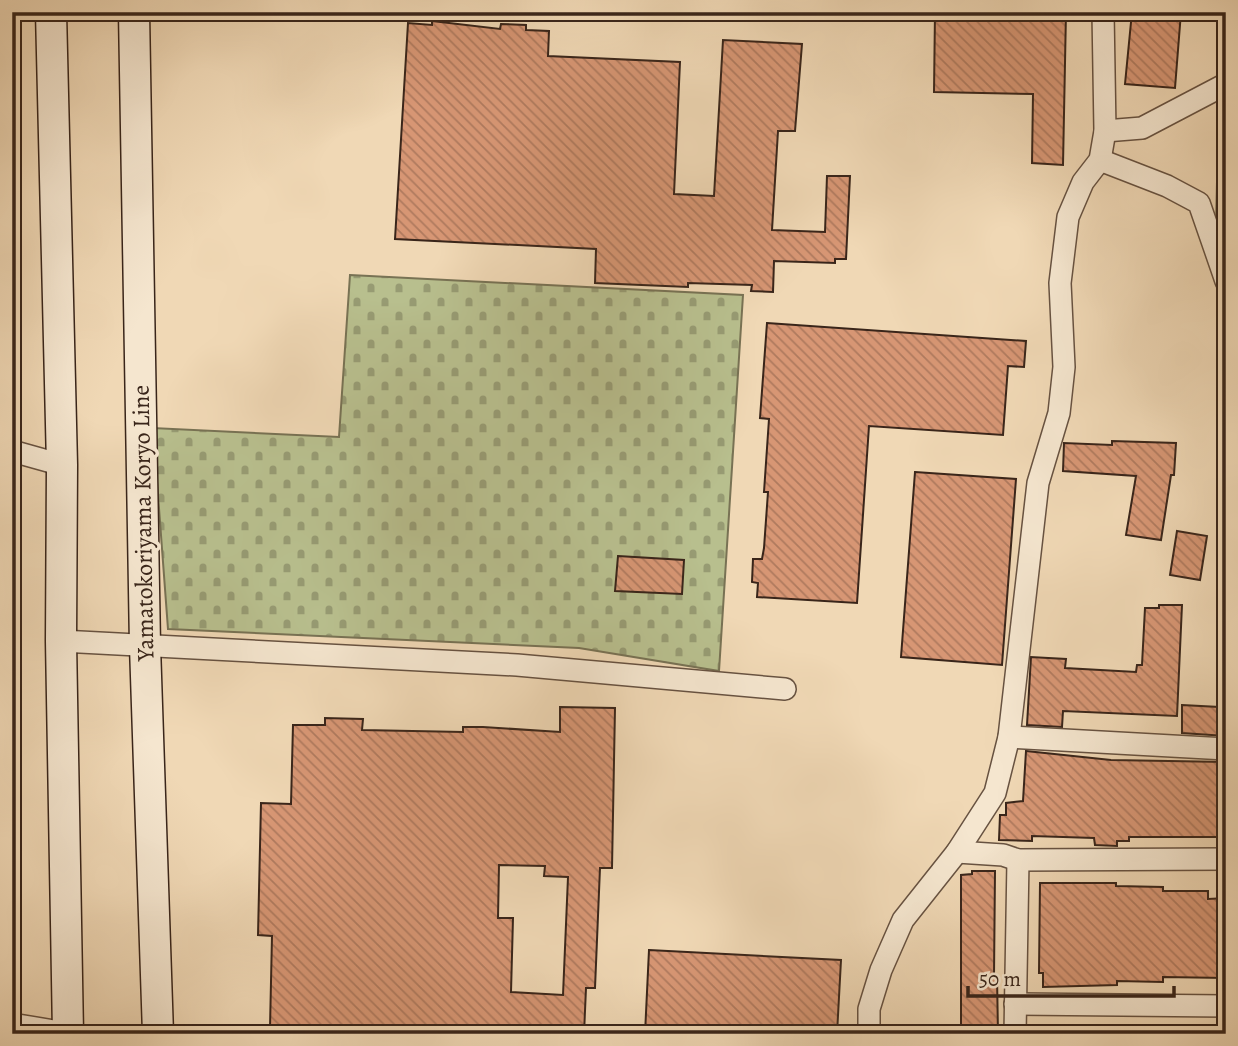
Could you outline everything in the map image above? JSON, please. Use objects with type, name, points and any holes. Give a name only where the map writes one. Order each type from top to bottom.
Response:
[{"type":"main road","points":[[51,12],[62,465],[61,641],[69,1033]]},
{"type":"main road","name":"Yamatokoriyama Koryo Line","points":[[134,12],[145,646],[158,1034]]},
{"type":"street","points":[[869,1034],[873,996],[903,920],[957,852],[995,793],[1009,737],[1038,483],[1059,413],[1064,367],[1060,283],[1068,217],[1083,182],[1100,160],[1105,131],[1103,12]]},
{"type":"street","points":[[1105,131],[1142,128],[1226,83]]},
{"type":"street","points":[[1100,160],[1141,174],[1199,203],[1226,281]]},
{"type":"street","points":[[12,451],[62,465]]},
{"type":"street","points":[[61,641],[517,665],[785,690]]},
{"type":"street","points":[[1009,737],[1226,749]]},
{"type":"street","points":[[957,852],[1003,855],[1018,860],[1226,859]]},
{"type":"street","points":[[1015,1034],[1018,860]]},
{"type":"street","points":[[1015,1004],[1226,1006]]},
{"type":"street","points":[[12,1024],[69,1033]]},
{"type":"green space","points":[[1226,173],[1226,233],[1216,225],[1217,182]]},
{"type":"green space","points":[[350,275],[743,295],[719,671],[579,648],[168,629],[153,428],[339,437]]},
{"type":"building","points":[[935,12],[1066,12],[1063,165],[1032,163],[1033,94],[934,92]]},
{"type":"building","points":[[1132,12],[1181,12],[1175,88],[1125,84]]},
{"type":"building","points":[[432,21],[500,29],[501,24],[526,25],[526,30],[549,31],[548,56],[680,62],[674,194],[714,196],[723,40],[802,44],[795,131],[778,131],[772,230],[825,232],[827,176],[850,176],[846,259],[835,259],[835,263],[774,261],[773,292],[751,291],[752,285],[688,283],[688,287],[595,283],[596,249],[395,239],[408,23],[432,25]]},
{"type":"building","points":[[767,323],[1026,341],[1024,367],[1008,366],[1003,435],[869,426],[857,603],[757,597],[758,583],[752,582],[753,559],[762,559],[764,548],[768,492],[764,492],[769,419],[760,418]]},
{"type":"building","points":[[1112,441],[1176,443],[1174,475],[1171,475],[1161,540],[1126,535],[1136,476],[1063,471],[1064,443],[1112,445]]},
{"type":"building","points":[[915,472],[1016,479],[1002,665],[901,657]]},
{"type":"building","points":[[1177,531],[1207,536],[1200,580],[1170,575]]},
{"type":"building","points":[[618,556],[684,560],[682,594],[615,591]]},
{"type":"building","points":[[1159,605],[1182,605],[1177,716],[1063,711],[1062,727],[1027,725],[1031,657],[1066,659],[1065,668],[1136,672],[1137,665],[1142,665],[1145,608],[1159,608]]},
{"type":"building","points":[[1182,705],[1219,707],[1219,714],[1226,714],[1226,736],[1182,733]]},
{"type":"building","points":[[560,707],[615,708],[612,868],[600,868],[595,988],[586,988],[584,1034],[289,1034],[290,1028],[270,1028],[272,936],[258,935],[261,803],[291,804],[293,725],[325,725],[325,718],[363,719],[362,730],[463,732],[463,727],[483,727],[560,732]],"holes":[[[499,865],[545,866],[544,876],[568,877],[563,995],[511,992],[513,918],[498,918]]]},
{"type":"building","points":[[1026,751],[1111,760],[1226,762],[1223,827],[1219,826],[1219,837],[1129,837],[1129,841],[1117,841],[1117,846],[1095,845],[1094,838],[1032,836],[1032,841],[999,840],[1000,815],[1006,815],[1006,803],[1023,801]]},
{"type":"building","points":[[972,871],[995,871],[994,976],[997,976],[998,1034],[961,1034],[961,875],[972,874]]},
{"type":"building","points":[[1040,883],[1116,883],[1116,886],[1163,887],[1163,891],[1208,891],[1208,899],[1226,898],[1226,978],[1163,977],[1163,982],[1117,981],[1117,985],[1043,987],[1043,973],[1039,973]]},
{"type":"building","points":[[649,950],[841,960],[837,1034],[645,1034]]}]
